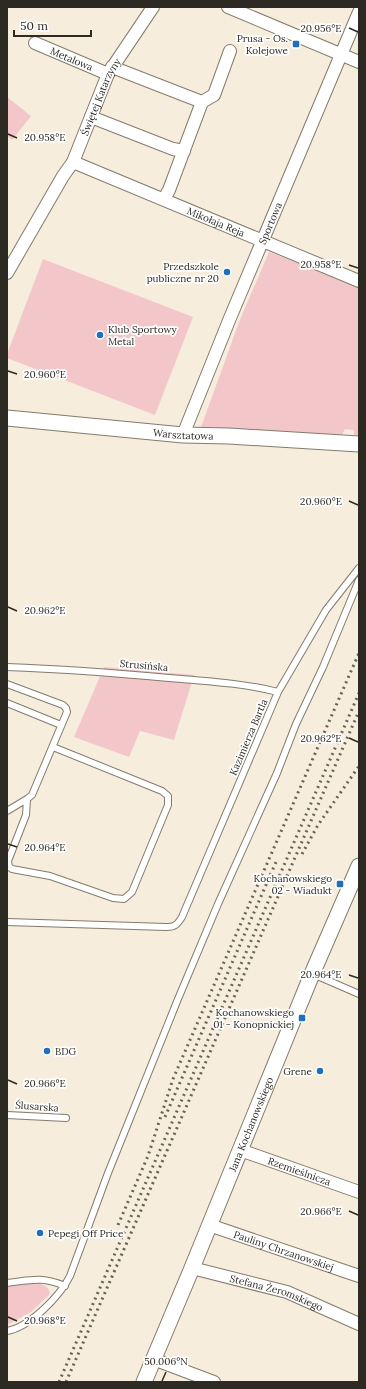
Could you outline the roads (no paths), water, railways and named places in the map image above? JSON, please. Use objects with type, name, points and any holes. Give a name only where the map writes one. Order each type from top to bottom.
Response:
[{"type":"street","name":"Świętej Katarzyny","points":[[7,273],[63,176],[73,162],[110,71],[153,7]]},
{"type":"street","points":[[228,7],[359,62]]},
{"type":"street","name":"Sportowa","points":[[183,435],[230,318],[359,12]]},
{"type":"street","name":"Metalowa","points":[[35,43],[110,71],[202,102]]},
{"type":"street","points":[[164,199],[169,190],[202,102],[214,96],[230,51]]},
{"type":"street","points":[[91,117],[173,149],[184,151]]},
{"type":"street","name":"Mikołaja Reja","points":[[73,162],[359,281]]},
{"type":"street","name":"Warsztatowa","points":[[7,418],[183,435],[229,436],[359,444]]},
{"type":"street","name":"Jana Kochanowskiego","points":[[144,1382],[312,974],[359,866]]},
{"type":"street","name":"Rzemieślnicza","points":[[240,1150],[359,1192]]},
{"type":"street","name":"Pauliny Chrzanowskiej","points":[[209,1225],[359,1276]]},
{"type":"street","name":"Stefana Żeromskiego","points":[[192,1268],[287,1292],[359,1324]]},
{"type":"street","points":[[153,1359],[214,1382]]},
{"type":"lane","name":"Kazimierza Bartla","points":[[7,922],[166,928],[177,925],[278,692],[326,610],[359,568]]},
{"type":"lane","points":[[7,1331],[12,1330],[30,1320],[47,1305],[65,1286],[73,1270],[111,1165],[178,999],[218,904],[277,773],[296,724],[323,667],[359,580]]},
{"type":"lane","name":"Strusińska","points":[[7,667],[88,670],[217,682],[264,688],[278,692]]},
{"type":"lane","points":[[7,684],[63,705],[67,712],[32,795],[28,800],[7,811]]},
{"type":"lane","points":[[7,703],[61,725]]},
{"type":"lane","points":[[28,800],[26,815],[8,861],[9,867],[12,869],[50,876],[113,898],[124,899],[132,892],[168,805],[168,796],[162,791],[53,747]]},
{"type":"lane","points":[[312,974],[359,994]]},
{"type":"lane","name":"Ślusarska","points":[[7,1114],[66,1118]]},
{"type":"lane","points":[[7,1283],[42,1279],[50,1280],[65,1286]]},
{"type":"railway","points":[[118,1225],[148,1156],[173,1079],[359,653]]},
{"type":"railway","points":[[59,1382],[359,693]]},
{"type":"railway","points":[[66,1382],[359,711]]},
{"type":"railway","points":[[302,854],[318,825],[359,766]]},
{"type":"railway","points":[[165,1117],[276,862]]},
{"type":"place","name":"Prusa - Os. Kolejowe","points":[[296,44]]},
{"type":"place","name":"Przedszkole publiczne nr 20","points":[[227,272]]},
{"type":"place","name":"Klub Sportowy Metal","points":[[100,335]]},
{"type":"place","name":"Kochanowskiego 02 - Wiadukt","points":[[340,884]]},
{"type":"place","name":"Kochanowskiego 01 - Konopnickiej","points":[[302,1018]]},
{"type":"place","name":"BDG","points":[[47,1051]]},
{"type":"place","name":"Grene","points":[[320,1071]]},
{"type":"place","name":"Pepegi Off Price","points":[[40,1233]]}]
